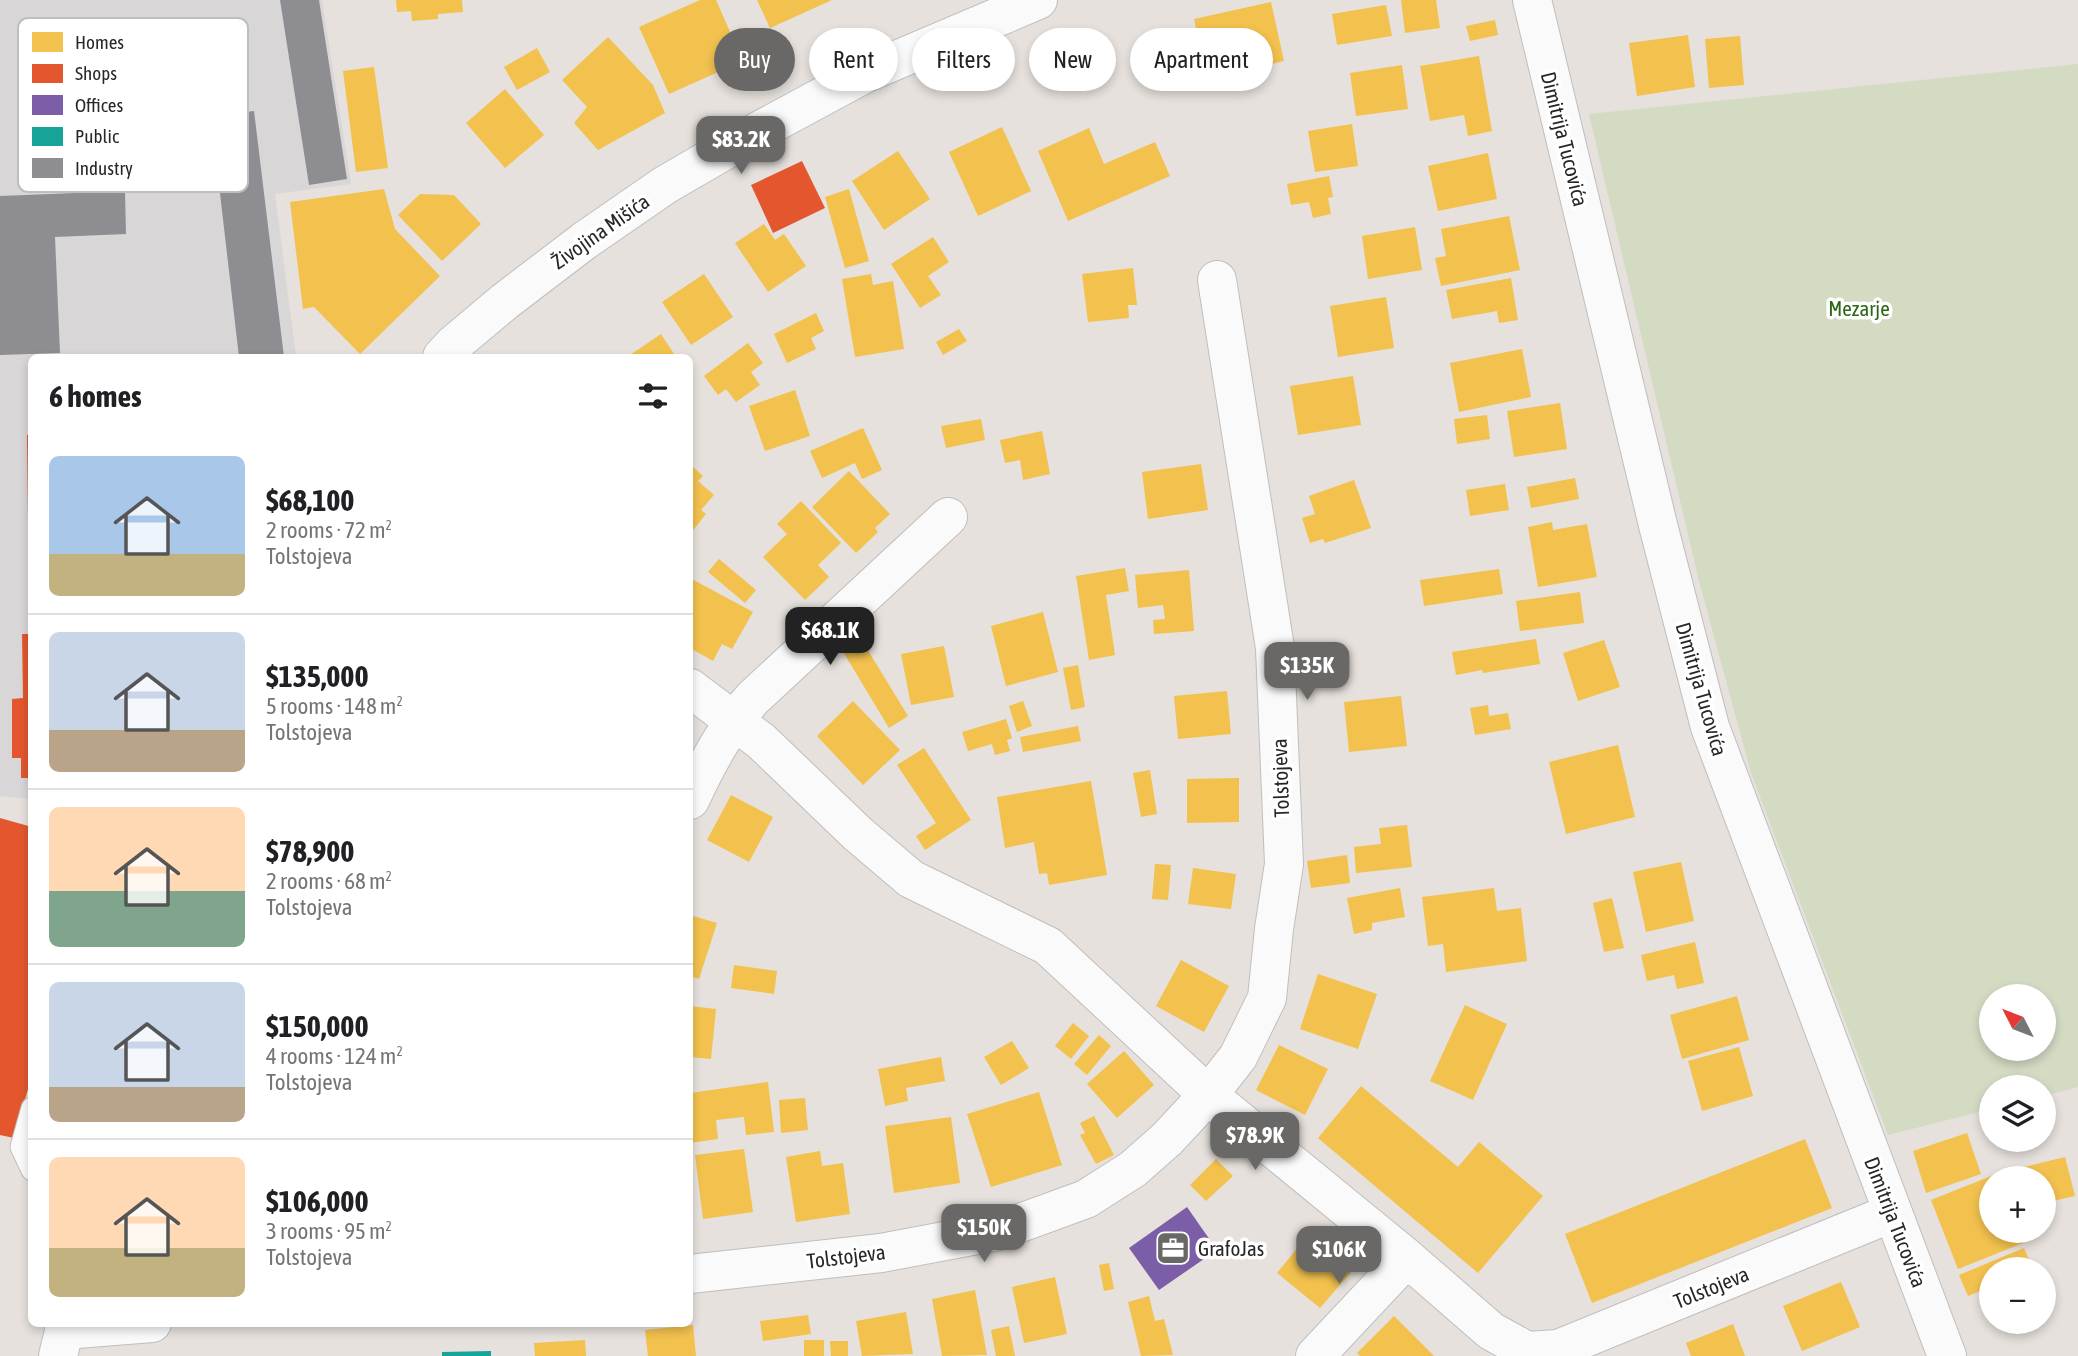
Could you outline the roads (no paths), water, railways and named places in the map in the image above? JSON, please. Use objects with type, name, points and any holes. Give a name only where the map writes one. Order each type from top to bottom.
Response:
[{"type":"street","name":"Živojina Mišića","points":[[453,353],[504,302],[584,241],[665,185],[866,73],[1038,0]]},
{"type":"street","name":"Dimitrija Tucovića","points":[[1532,0],[1710,727],[1947,1356]]},
{"type":"street","name":"Tolstojeva","points":[[693,1274],[881,1253],[998,1231],[1036,1219],[1086,1199],[1133,1169],[1167,1139],[1208,1095],[1238,1057],[1267,998],[1284,864],[1275,648],[1217,280]]},
{"type":"street","points":[[693,794],[733,720],[753,698],[948,517]]},
{"type":"street","name":"Tolstojeva","points":[[693,690],[761,741],[858,834],[911,879],[1048,946],[1208,1095],[1407,1258],[1491,1331],[1527,1354],[1558,1349],[1892,1213]]},
{"type":"street","points":[[1315,1356],[1407,1258]]},
{"type":"street","points":[[63,1336],[125,1327]]},
{"type":"lane","points":[[28,1122],[21,1147],[28,1162]]},
{"type":"place","name":"GrafoJas","points":[[1173,1248]]},
{"type":"park label","name":"Mezarje","points":[[1859,308]]}]
